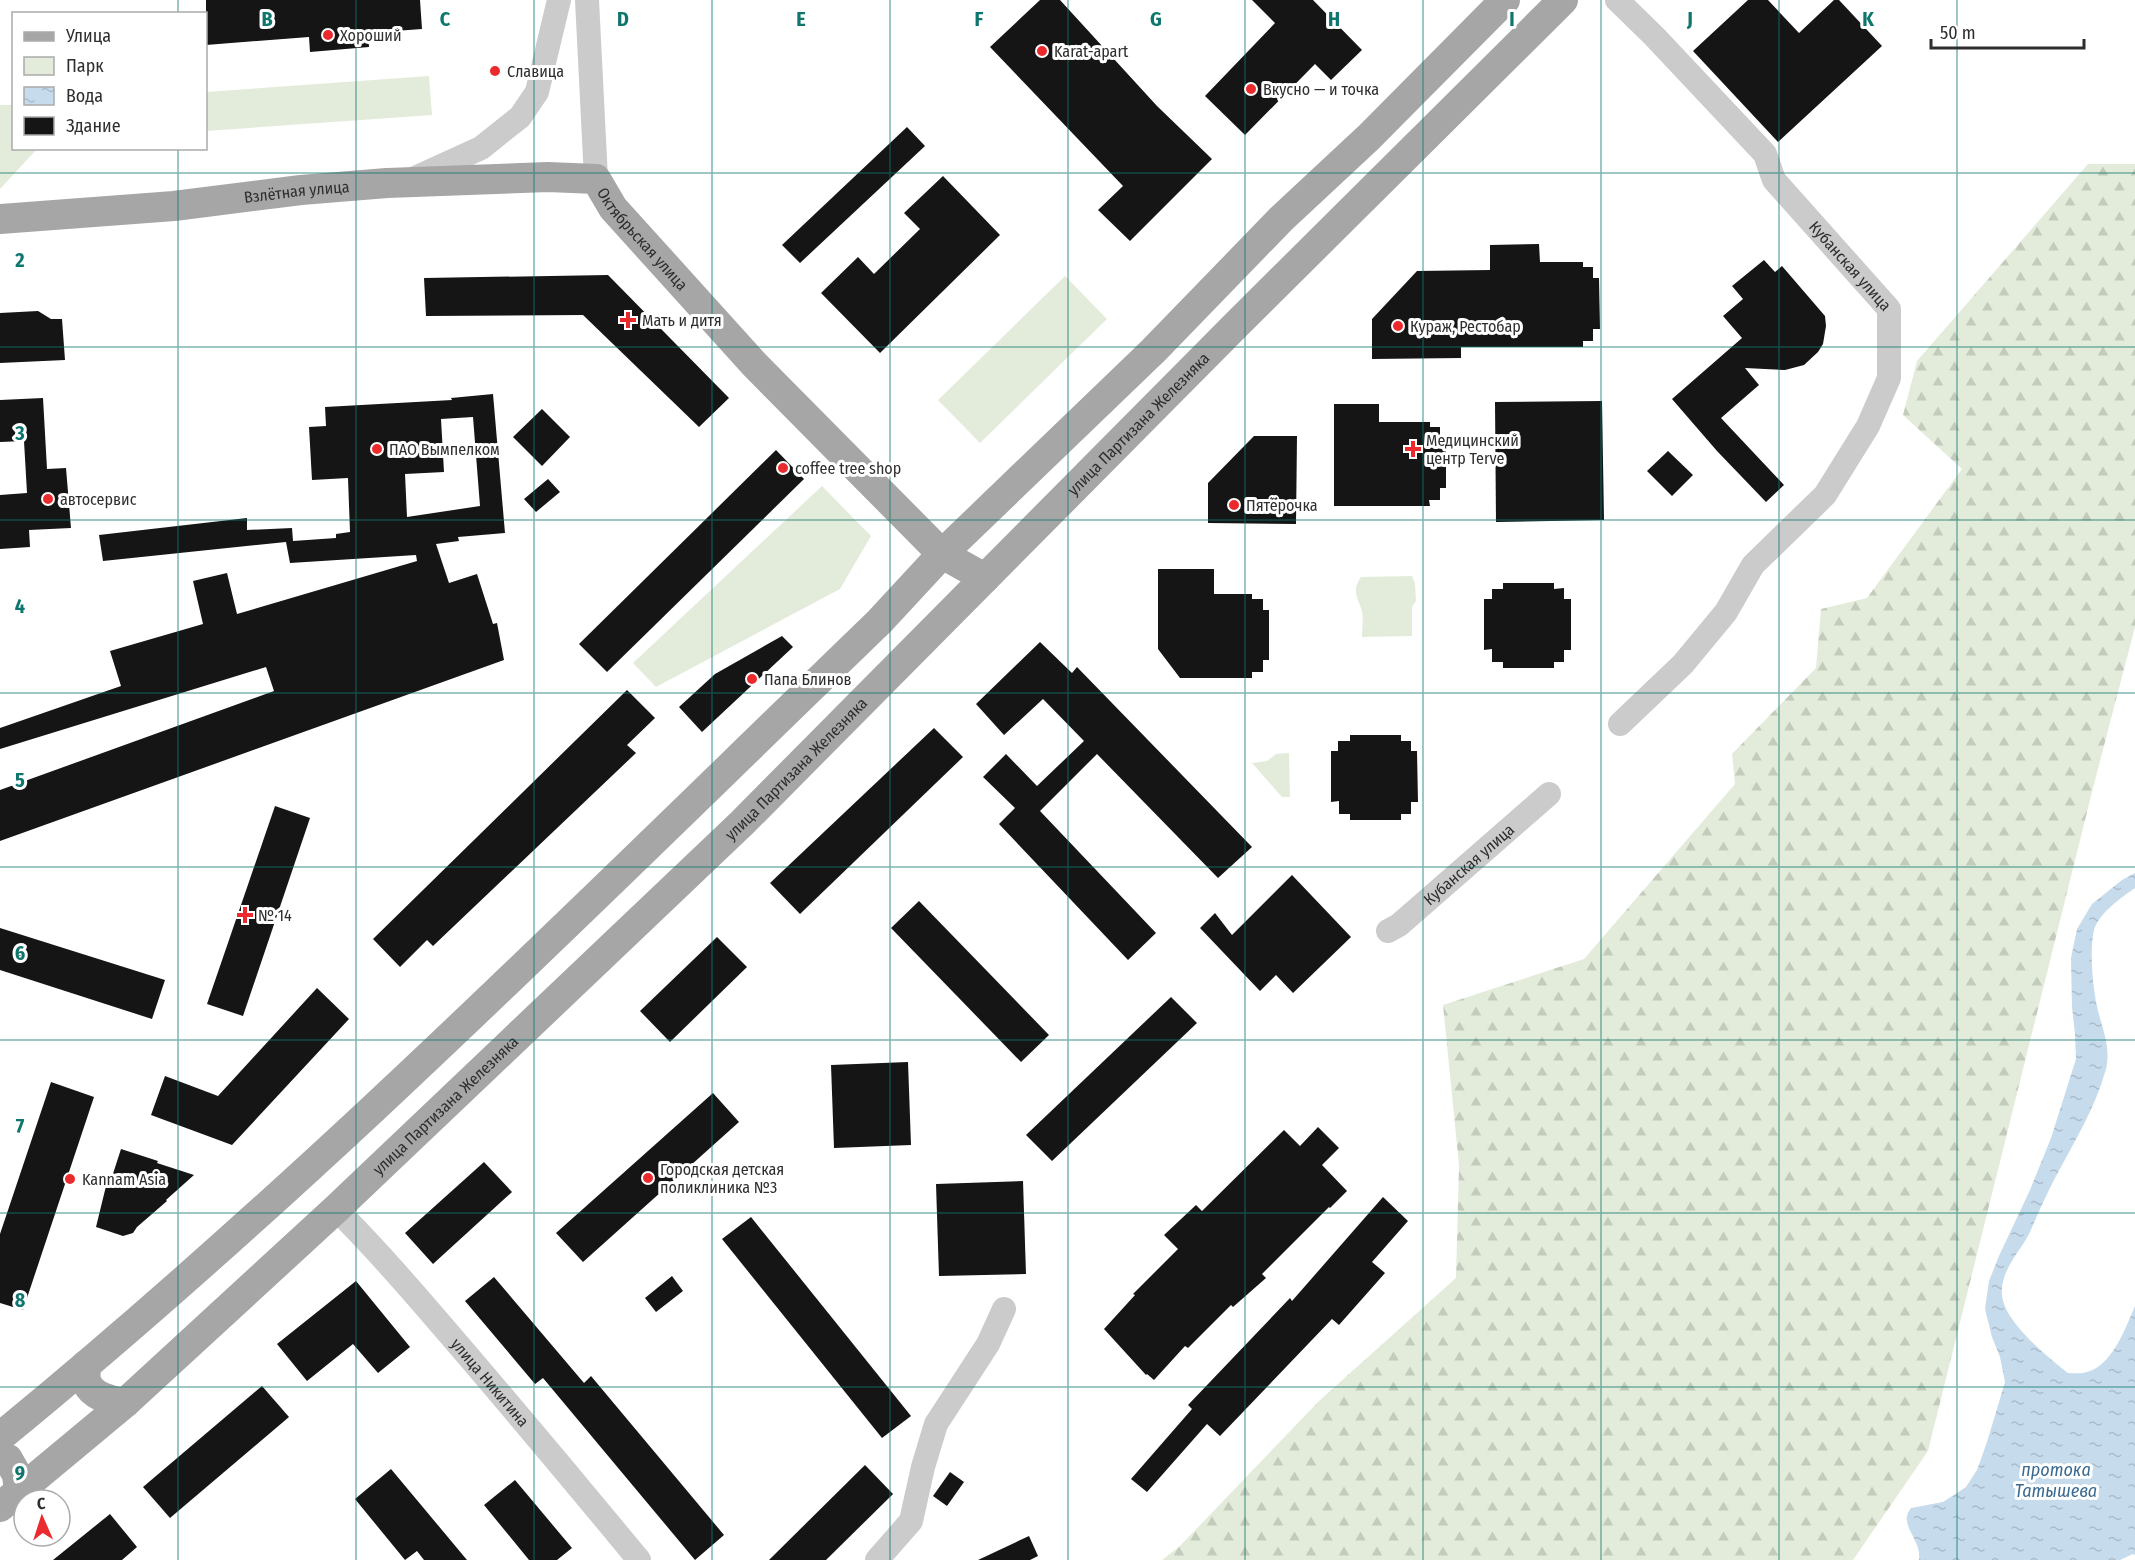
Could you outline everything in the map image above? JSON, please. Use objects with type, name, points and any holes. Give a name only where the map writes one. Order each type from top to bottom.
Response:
[{"type":"main road","points":[[0,1437],[268,1207],[468,1019],[879,622],[942,554],[1153,351],[1281,219],[1369,137],[1505,0]]},
{"type":"main road","name":"улица Партизана Железняка","points":[[10,1500],[125,1403],[336,1209],[742,823],[1563,0]]},
{"type":"main road","name":"Взлётная улица","points":[[0,219],[162,207],[301,190],[409,181],[548,177],[596,179]]},
{"type":"main road","name":"Октябрьская улица","points":[[596,179],[613,208],[754,364],[942,554],[985,578]]},
{"type":"main road","points":[[86,1365],[86,1381],[91,1388],[108,1401],[125,1403]]},
{"type":"main road","points":[[0,1457],[8,1459],[17,1475],[10,1500]]},
{"type":"street","points":[[409,181],[481,148],[520,117],[537,92],[559,0]]},
{"type":"street","name":"Октябрьская улица","points":[[587,0],[596,179]]},
{"type":"street","name":"Кубанская улица","points":[[1617,0],[1765,154],[1774,180],[1889,309],[1890,345],[1889,378],[1881,397],[1868,426],[1825,495],[1753,565],[1726,612],[1712,630],[1683,664],[1620,724]]},
{"type":"street","name":"Кубанская улица","points":[[1388,931],[1399,925],[1549,794]]},
{"type":"street","name":"улица Никитина","points":[[336,1209],[433,1315],[639,1560]]},
{"type":"street","points":[[877,1560],[911,1521],[923,1467],[936,1424],[988,1344],[1004,1309]]},
{"type":"green space","points":[[429,76],[432,115],[207,131],[207,92]]},
{"type":"green space","points":[[0,105],[12,105],[12,150],[36,150],[0,189]]},
{"type":"green space","points":[[2088,164],[2135,164],[2135,627],[1928,1451],[1853,1560],[1162,1560],[1180,1546],[1319,1401],[1456,1278],[1459,1165],[1443,1005],[1584,959],[1735,784],[1732,754],[1816,668],[1821,609],[1867,598],[1962,469],[1903,415],[1917,361]]},
{"type":"green space","points":[[1065,276],[1107,319],[980,443],[938,400]]},
{"type":"green space","points":[[822,486],[871,536],[840,589],[656,687],[633,663]]},
{"type":"green space","points":[[1412,576],[1415,583],[1416,601],[1412,607],[1412,636],[1362,637],[1362,611],[1356,589],[1361,577]]},
{"type":"green space","points":[[1289,753],[1290,797],[1282,797],[1252,763],[1267,761],[1276,754]]},
{"type":"water","name":"протока Татышева","points":[[2135,873],[2135,888],[2112,906],[2094,930],[2092,959],[2098,1011],[2108,1054],[2106,1069],[2090,1112],[2029,1234],[2007,1270],[2002,1295],[2010,1316],[2018,1327],[2068,1373],[2085,1373],[2104,1362],[2117,1345],[2135,1306],[2135,1555],[2120,1560],[1919,1560],[1917,1545],[1908,1526],[1907,1514],[1911,1508],[1943,1502],[1966,1487],[1977,1470],[2005,1382],[1985,1309],[1989,1281],[2051,1138],[2076,1059],[2071,958],[2077,929],[2092,904],[2122,880]]},
{"type":"building","points":[[206,0],[420,0],[422,29],[368,33],[369,47],[310,52],[309,37],[207,45]]},
{"type":"building","points":[[1040,0],[1060,0],[1157,106],[1212,159],[1130,241],[1098,210],[1123,186],[990,47]]},
{"type":"building","points":[[1252,0],[1313,0],[1362,50],[1331,80],[1315,64],[1245,135],[1205,96],[1275,23]]},
{"type":"building","points":[[1748,0],[1768,0],[1799,33],[1834,0],[1839,0],[1882,46],[1778,142],[1693,51]]},
{"type":"building","points":[[907,127],[925,146],[800,263],[782,245]]},
{"type":"building","points":[[943,176],[1000,235],[880,353],[821,293],[858,257],[874,274],[920,229],[904,213]]},
{"type":"building","points":[[1539,244],[1540,262],[1583,262],[1583,267],[1593,267],[1593,278],[1599,278],[1600,329],[1593,329],[1593,341],[1583,341],[1583,347],[1461,347],[1461,358],[1372,359],[1372,319],[1417,271],[1490,270],[1490,245]]},
{"type":"building","points":[[1764,260],[1775,272],[1782,266],[1825,316],[1826,326],[1823,344],[1804,365],[1785,370],[1745,368],[1759,385],[1721,418],[1784,485],[1766,502],[1717,451],[1672,399],[1742,338],[1723,316],[1743,299],[1732,286]]},
{"type":"building","points":[[608,275],[729,398],[699,427],[583,315],[426,316],[424,278]]},
{"type":"building","points":[[38,311],[51,319],[62,319],[65,360],[0,363],[0,313]]},
{"type":"building","points":[[493,394],[505,533],[458,537],[459,541],[436,544],[449,583],[477,574],[493,624],[497,623],[504,660],[0,841],[0,790],[274,691],[266,667],[0,749],[0,728],[121,686],[110,651],[203,624],[193,581],[227,573],[237,614],[417,561],[416,555],[290,563],[286,542],[103,561],[99,535],[247,518],[247,530],[292,528],[293,541],[336,538],[336,534],[350,532],[348,478],[312,480],[309,427],[326,426],[325,407],[452,400],[451,398]],"holes":[[[473,417],[480,506],[407,517],[405,474],[444,472],[441,419]]]},
{"type":"building","points":[[43,398],[47,469],[66,468],[71,528],[29,530],[30,547],[0,549],[0,495],[27,493],[24,441],[0,442],[0,400]]},
{"type":"building","points":[[1602,401],[1604,520],[1496,522],[1495,402]]},
{"type":"building","points":[[1334,404],[1379,404],[1379,422],[1430,422],[1430,427],[1440,427],[1440,438],[1446,438],[1446,488],[1440,488],[1440,500],[1429,500],[1430,506],[1334,506]]},
{"type":"building","points":[[542,409],[570,437],[542,466],[513,437]]},
{"type":"building","points":[[1254,436],[1297,436],[1296,524],[1208,523],[1208,483]]},
{"type":"building","points":[[776,450],[804,479],[607,672],[579,644]]},
{"type":"building","points":[[1668,451],[1693,475],[1672,496],[1647,471]]},
{"type":"building","points":[[548,479],[560,492],[536,512],[524,499]]},
{"type":"building","points":[[1158,569],[1214,569],[1214,594],[1252,594],[1252,599],[1263,599],[1263,610],[1269,610],[1269,660],[1263,660],[1263,672],[1252,672],[1252,678],[1180,678],[1158,649]]},
{"type":"building","points":[[1503,583],[1554,583],[1554,589],[1564,588],[1564,599],[1571,599],[1571,650],[1564,650],[1564,662],[1554,662],[1554,668],[1503,668],[1503,662],[1492,662],[1492,649],[1484,650],[1484,599],[1492,599],[1492,589],[1503,589]]},
{"type":"building","points":[[782,636],[793,647],[702,732],[679,707],[715,674]]},
{"type":"building","points":[[1040,642],[1072,673],[1077,667],[1252,847],[1218,878],[1097,754],[1040,811],[1156,933],[1128,960],[999,824],[1015,808],[983,777],[1006,754],[1037,786],[1084,741],[1043,699],[1004,735],[976,704]]},
{"type":"building","points":[[627,690],[655,718],[627,745],[636,753],[433,946],[427,940],[400,967],[373,939]]},
{"type":"building","points":[[934,728],[963,757],[800,914],[770,883]]},
{"type":"building","points":[[1350,735],[1401,735],[1401,741],[1411,741],[1411,751],[1417,751],[1418,802],[1411,802],[1411,814],[1401,814],[1401,820],[1350,820],[1350,814],[1339,814],[1339,801],[1331,802],[1331,751],[1338,751],[1338,741],[1350,741]]},
{"type":"building","points":[[275,806],[310,818],[243,1016],[207,1004]]},
{"type":"building","points":[[1292,875],[1351,937],[1293,993],[1276,975],[1260,991],[1200,928],[1215,913],[1232,935]]},
{"type":"building","points":[[919,901],[1049,1035],[1021,1062],[891,928]]},
{"type":"building","points":[[0,928],[165,980],[152,1019],[0,970]]},
{"type":"building","points":[[717,937],[747,967],[670,1042],[640,1011]]},
{"type":"building","points":[[317,988],[349,1019],[232,1145],[151,1115],[165,1076],[218,1096]]},
{"type":"building","points":[[1171,997],[1197,1023],[1052,1161],[1026,1135]]},
{"type":"building","points":[[908,1062],[911,1145],[834,1148],[831,1065]]},
{"type":"building","points":[[51,1082],[94,1097],[23,1310],[0,1303],[0,1234]]},
{"type":"building","name":"Городская детская поликлиника №3","points":[[713,1093],[739,1122],[583,1262],[556,1233]]},
{"type":"building","points":[[1318,1127],[1339,1148],[1322,1165],[1347,1191],[1262,1274],[1266,1278],[1233,1307],[1231,1305],[1188,1348],[1185,1346],[1154,1380],[1146,1375],[1104,1329],[1135,1295],[1133,1294],[1178,1249],[1164,1235],[1196,1205],[1202,1211],[1284,1130],[1300,1146]]},
{"type":"building","points":[[121,1149],[194,1175],[133,1233],[123,1236],[96,1227],[107,1182],[110,1183]]},
{"type":"building","points":[[484,1162],[512,1192],[433,1264],[405,1233]]},
{"type":"building","points":[[1023,1181],[1026,1274],[939,1276],[936,1184]]},
{"type":"building","points":[[1383,1197],[1408,1221],[1372,1262],[1385,1273],[1339,1325],[1332,1319],[1220,1436],[1207,1424],[1147,1492],[1131,1479],[1192,1409],[1188,1405],[1290,1298],[1292,1301]]},
{"type":"building","points":[[751,1217],[911,1416],[882,1438],[722,1239]]},
{"type":"building","points":[[672,1276],[683,1291],[656,1312],[645,1298]]},
{"type":"building","points":[[494,1277],[584,1383],[591,1376],[724,1535],[695,1560],[543,1378],[535,1384],[465,1301]]},
{"type":"building","points":[[356,1281],[410,1347],[378,1373],[353,1344],[307,1381],[277,1344]]},
{"type":"building","points":[[262,1386],[289,1417],[170,1518],[143,1487]]},
{"type":"building","points":[[865,1465],[893,1494],[826,1560],[769,1560]]},
{"type":"building","points":[[391,1469],[467,1560],[424,1560],[417,1551],[405,1560],[355,1499]]},
{"type":"building","points":[[950,1472],[964,1482],[947,1506],[933,1496]]},
{"type":"building","points":[[515,1480],[572,1548],[557,1560],[529,1560],[484,1505]]},
{"type":"building","points":[[110,1514],[137,1547],[122,1560],[53,1560],[68,1548],[72,1548],[72,1545]]},
{"type":"building","points":[[1029,1536],[1038,1556],[1030,1560],[978,1560]]},
{"type":"place","name":"Хороший","points":[[328,35]]},
{"type":"place","name":"Karat-apart","points":[[1042,51]]},
{"type":"place","name":"Славица","points":[[495,71]]},
{"type":"place","name":"Вкусно — и точка","points":[[1251,89]]},
{"type":"place","name":"Мать и дитя","points":[[628,320]]},
{"type":"place","name":"Кураж, Рестобар","points":[[1398,326]]},
{"type":"place","name":"ПАО Вымпелком","points":[[377,449]]},
{"type":"place","name":"Медицинский центр Terve","points":[[1413,449]]},
{"type":"place","name":"coffee tree shop","points":[[783,468]]},
{"type":"place","name":"автосервис","points":[[48,499]]},
{"type":"place","name":"Пятёрочка","points":[[1234,505]]},
{"type":"place","name":"Папа Блинов","points":[[752,679]]},
{"type":"place","name":"№ 14","points":[[245,915]]},
{"type":"place","name":"Городская детская поликлиника №3","points":[[648,1178]]},
{"type":"place","name":"Kannam Asia","points":[[70,1179]]}]
